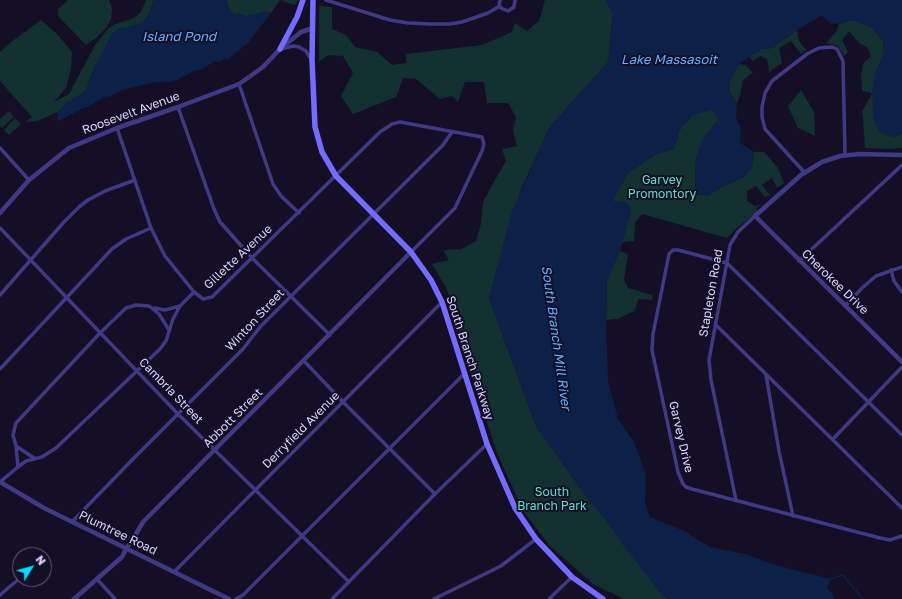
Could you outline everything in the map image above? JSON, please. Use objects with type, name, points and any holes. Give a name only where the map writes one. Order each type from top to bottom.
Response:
[{"type":"main road","name":"Roosevelt Avenue","points":[[280,49],[297,17],[303,0]]},
{"type":"main road","points":[[313,0],[313,28]]},
{"type":"main road","name":"South Branch Parkway","points":[[313,28],[312,60],[315,127],[322,152],[336,176],[411,252],[431,280],[442,302],[487,444],[515,508],[536,539],[572,576],[603,599]]},
{"type":"street","points":[[326,0],[390,20],[408,23],[434,24],[462,22],[488,13],[500,6]]},
{"type":"street","points":[[500,0],[500,6]]},
{"type":"street","points":[[500,6],[506,11],[511,10],[515,6],[515,0]]},
{"type":"street","name":"Roosevelt Avenue","points":[[0,213],[29,180],[69,148],[117,128],[239,84],[263,67],[280,49],[302,32],[313,28]]},
{"type":"street","points":[[280,49],[293,46],[299,47],[306,51],[312,60]]},
{"type":"street","points":[[804,172],[765,129],[762,116],[762,107],[767,89],[772,81],[807,54],[820,48],[837,49],[843,61],[845,155]]},
{"type":"street","points":[[239,84],[273,184],[281,196],[299,213]]},
{"type":"street","points":[[178,107],[216,215],[226,230],[253,259],[330,335]]},
{"type":"street","name":"Gillette Avenue","points":[[0,483],[18,467],[34,458],[46,455],[56,448],[160,350],[166,341],[169,330],[180,306],[194,292],[203,298],[212,297],[253,259],[380,132],[392,124],[400,122],[482,137],[484,144],[482,151],[455,208],[411,252]]},
{"type":"street","points":[[117,128],[151,228],[165,256],[194,292]]},
{"type":"street","name":"Winton Street","points":[[72,522],[243,349],[257,330],[443,145],[452,132]]},
{"type":"street","points":[[0,148],[29,180]]},
{"type":"street","name":"Stapleton Road","points":[[736,500],[709,370],[730,245],[734,238],[755,216],[804,172],[822,162],[845,155],[872,153],[902,155]]},
{"type":"street","points":[[799,261],[902,165]]},
{"type":"street","points":[[0,295],[63,223],[84,203],[105,191],[135,180]]},
{"type":"street","name":"Cherokee Drive","points":[[755,216],[902,362]]},
{"type":"street","name":"Cambria Street","points":[[0,228],[178,414],[349,582]]},
{"type":"street","points":[[0,369],[115,246],[126,239],[151,228]]},
{"type":"street","name":"Garvey Drive","points":[[726,263],[673,250],[669,254],[661,290],[652,355],[676,465],[681,481],[690,489],[883,539],[893,539],[902,536]]},
{"type":"street","name":"Abbott Street","points":[[74,599],[122,557],[126,548],[143,522],[411,252]]},
{"type":"street","points":[[726,263],[902,435]]},
{"type":"street","points":[[845,306],[879,274],[902,267]]},
{"type":"street","points":[[891,270],[894,281],[902,292]]},
{"type":"street","name":"Derryfield Avenue","points":[[174,572],[442,302]]},
{"type":"street","points":[[18,467],[16,446],[13,435],[16,423],[100,333],[126,308],[136,305],[149,306],[165,310],[180,306]]},
{"type":"street","points":[[149,306],[159,314],[169,330]]},
{"type":"street","points":[[716,325],[902,508]]},
{"type":"street","points":[[304,361],[435,494]]},
{"type":"street","points":[[832,439],[869,403],[902,367]]},
{"type":"street","points":[[236,599],[243,595],[464,373]]},
{"type":"street","points":[[766,374],[779,451],[793,516]]},
{"type":"street","points":[[332,599],[435,494],[487,444]]},
{"type":"street","points":[[16,446],[34,458]]},
{"type":"street","name":"Plumtree Road","points":[[0,483],[44,508],[229,599]]},
{"type":"street","points":[[434,599],[501,566],[536,539]]},
{"type":"street","points":[[549,599],[572,576]]},
{"type":"street","points":[[97,579],[115,599]]},
{"type":"street","points":[[0,595],[12,585]]},
{"type":"green space","points":[[68,0],[109,0],[112,9],[111,19],[106,28],[86,45],[58,16],[58,9]]},
{"type":"green space","points":[[146,0],[154,0],[148,16],[142,23],[125,28],[95,66],[87,88],[83,93],[67,103],[58,112],[37,121],[25,122],[32,117],[0,81],[0,52],[41,20],[57,34],[72,52],[71,69],[66,88],[54,102],[69,94],[95,45],[108,29],[113,25],[134,18],[141,12]]},
{"type":"green space","points":[[226,0],[280,0],[271,13],[264,12],[251,14],[247,17],[242,14],[236,15],[229,11]]},
{"type":"green space","points":[[280,0],[298,0],[295,5]]},
{"type":"green space","name":"South Branch Park","points":[[545,0],[606,0],[613,14],[608,62],[550,127],[521,189],[489,298],[536,426],[588,499],[604,517],[663,596],[668,599],[624,599],[593,584],[549,545],[524,512],[497,453],[447,297],[449,295],[432,264],[449,260],[443,250],[461,249],[476,241],[481,224],[483,202],[506,161],[502,149],[517,146],[513,130],[516,117],[508,103],[487,103],[484,82],[465,82],[458,102],[452,96],[440,99],[416,79],[403,78],[396,97],[353,114],[341,96],[353,73],[343,56],[328,55],[319,62],[319,6],[332,7],[332,29],[346,35],[355,47],[377,52],[392,65],[406,63],[406,54],[482,45],[512,32],[515,23],[527,31],[539,21]]},
{"type":"green space","points":[[851,20],[872,27],[883,41],[884,53],[876,71],[893,137],[902,134],[902,148],[865,148],[862,112],[872,93],[862,91],[861,75],[863,64],[871,56],[867,47],[859,43],[849,31],[842,40],[848,52],[844,56],[838,46],[826,43],[836,32],[839,24]]},
{"type":"green space","points":[[797,30],[799,41],[806,50],[801,54],[791,41],[779,48],[782,63],[769,72],[767,59],[761,56],[753,61],[749,57],[762,49],[772,48]]},
{"type":"green space","points":[[739,64],[746,65],[753,73],[743,80],[737,104],[730,93],[730,80]]},
{"type":"green space","points":[[801,90],[814,112],[815,136],[798,128],[788,106]]},
{"type":"green space","name":"Garvey Promontory","points":[[711,109],[719,119],[703,139],[696,159],[695,194],[708,195],[725,185],[744,177],[752,167],[754,152],[764,152],[778,168],[784,183],[777,188],[772,178],[762,185],[770,195],[765,197],[756,186],[747,191],[747,201],[755,206],[762,204],[756,209],[758,211],[727,238],[642,214],[635,222],[634,241],[622,242],[631,211],[612,201],[628,173],[656,154],[674,149],[679,131],[692,115]]},
{"type":"green space","points":[[9,111],[14,117],[2,128],[0,126],[0,119]]},
{"type":"green space","points":[[15,118],[21,124],[9,135],[4,130]]},
{"type":"green space","points":[[619,251],[628,254],[624,279],[628,288],[652,295],[653,300],[638,299],[635,311],[617,319],[606,320],[607,281]]},
{"type":"water","name":"Island Pond","points":[[154,0],[226,0],[229,11],[236,15],[242,14],[247,17],[251,14],[264,12],[271,13],[247,44],[228,59],[219,62],[214,61],[203,69],[194,71],[177,80],[169,82],[156,82],[125,89],[111,96],[104,97],[88,107],[85,107],[59,121],[57,119],[58,112],[67,103],[83,93],[87,88],[95,66],[112,34],[121,27],[125,28],[142,23],[148,16]]},
{"type":"water","name":"Lake Massasoit","points":[[606,0],[902,0],[902,134],[893,137],[880,132],[874,122],[872,93],[876,71],[884,53],[883,40],[872,27],[851,20],[839,24],[830,23],[822,15],[789,35],[772,48],[762,49],[739,64],[730,80],[730,93],[737,104],[736,118],[741,128],[740,143],[754,152],[752,167],[744,177],[725,185],[708,196],[695,194],[696,159],[703,139],[719,119],[711,109],[692,116],[679,131],[674,149],[656,154],[628,173],[612,201],[627,202],[631,211],[621,248],[607,281],[606,320],[608,381],[618,419],[634,442],[646,475],[645,503],[650,517],[682,530],[710,547],[745,554],[779,566],[831,579],[827,588],[834,596],[834,599],[668,599],[663,596],[622,544],[604,517],[588,499],[536,426],[489,298],[512,211],[550,127],[608,62],[613,15]]},
{"type":"waterway","name":"South Branch Mill River","points":[[830,579],[843,575],[863,599]]}]
